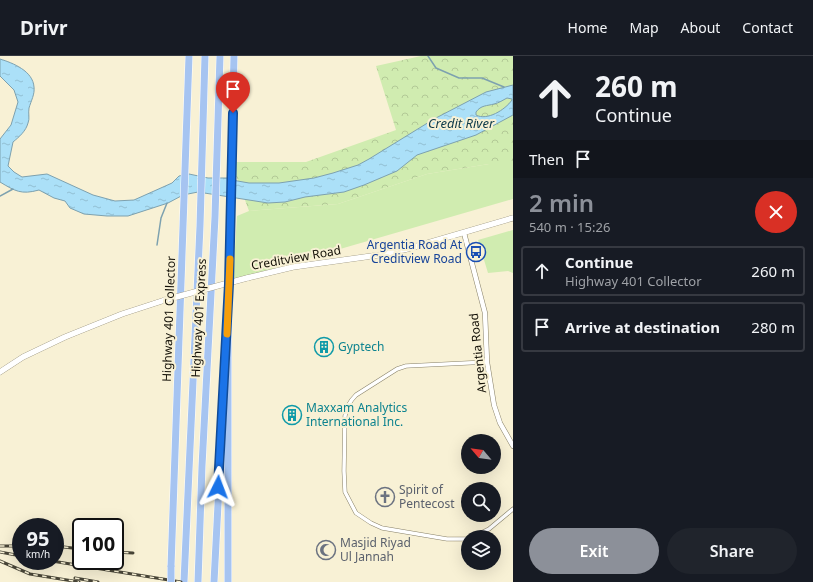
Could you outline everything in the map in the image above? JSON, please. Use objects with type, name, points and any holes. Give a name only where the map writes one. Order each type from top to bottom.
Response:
[{"type":"highway","name":"Highway 401 Collector","points":[[171,582],[190,56]]},
{"type":"highway","name":"Highway 401 Express","points":[[184,582],[200,216],[204,56]]},
{"type":"highway","name":"Highway 401 Express","points":[[198,582],[215,217],[220,56]]},
{"type":"highway","points":[[214,580],[228,306],[234,56]]},
{"type":"highway","points":[[228,306],[228,581]]},
{"type":"main road","name":"Creditview Road","points":[[0,372],[23,357],[65,337],[122,314],[165,300],[293,267],[379,255],[407,249],[513,218]]},
{"type":"street","name":"Argentia Road","points":[[464,233],[485,313],[487,362],[494,405],[500,423],[513,446]]},
{"type":"street","points":[[461,539],[448,539],[382,528],[356,513],[345,492],[345,416],[349,404],[356,395],[396,369],[413,365],[487,362]]},
{"type":"street","points":[[489,530],[513,509]]},
{"type":"green space","points":[[421,56],[513,56],[513,164],[489,164],[427,174],[338,204],[249,211],[231,162],[306,162],[396,130],[376,66]]},
{"type":"green space","points":[[489,164],[513,164],[513,199],[233,280],[237,216],[249,211],[338,204],[427,174]]},
{"type":"green space","points":[[513,230],[513,273],[508,271],[488,273],[478,240]]},
{"type":"water","name":"Credit River","points":[[0,59],[22,68],[30,76],[34,87],[29,108],[29,121],[24,131],[13,142],[8,166],[22,177],[47,174],[93,195],[115,201],[134,200],[172,183],[179,176],[189,174],[208,178],[228,178],[249,183],[279,183],[314,178],[333,173],[358,165],[434,119],[486,92],[513,85],[513,115],[476,135],[417,155],[397,171],[344,192],[305,197],[285,202],[268,203],[198,192],[183,195],[168,203],[128,216],[107,216],[84,214],[70,208],[65,201],[54,198],[39,190],[27,192],[18,191],[0,182],[0,139],[11,125],[18,102],[14,90],[0,76]],"holes":[[[507,98],[512,99],[509,104],[496,114],[485,117],[476,115],[476,112],[482,107],[498,103]]]},
{"type":"waterway","points":[[428,56],[436,68],[459,78],[482,78],[504,87]]},
{"type":"waterway","points":[[0,196],[13,189]]},
{"type":"waterway","points":[[157,245],[161,218],[167,203]]},
{"type":"railway","points":[[0,546],[12,546]]},
{"type":"railway","points":[[64,547],[72,548]]},
{"type":"railway","points":[[0,552],[12,554]]},
{"type":"railway","points":[[124,552],[133,553]]},
{"type":"railway","points":[[0,561],[30,574],[79,582]]},
{"type":"railway","points":[[64,563],[181,582]]},
{"type":"railway","points":[[75,578],[98,582]]},
{"type":"slow traffic","points":[[227,334],[230,259]]},
{"type":"place","name":"Argentia Road At Creditview Road","points":[[476,252]]},
{"type":"place","name":"Gyptech","points":[[324,347]]},
{"type":"place","name":"Maxxam Analytics International Inc.","points":[[292,415]]},
{"type":"place","name":"Spirit of Pentecost","points":[[385,497]]},
{"type":"place","name":"Masjid Riyad Ul Jannah","points":[[326,550]]},
{"type":"route","points":[[218,487],[229,284],[233,113]]}]
